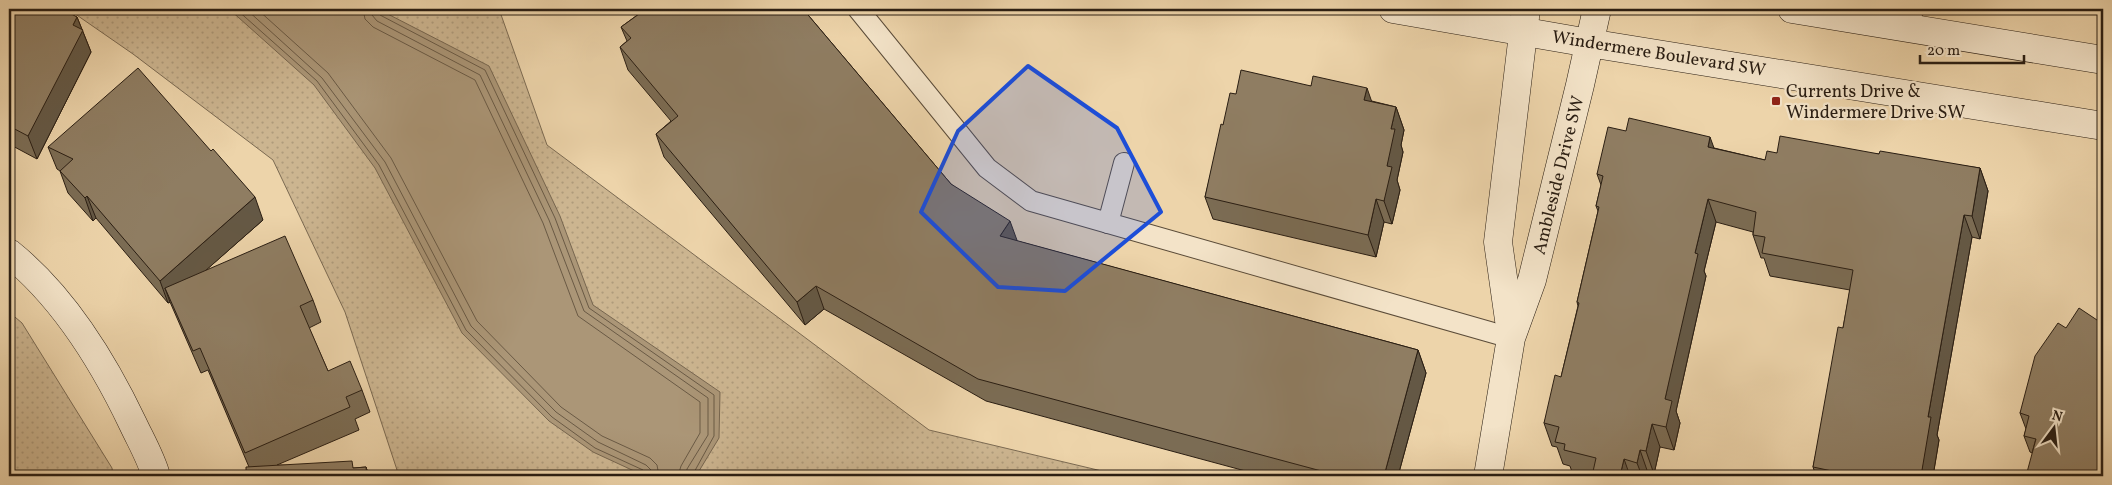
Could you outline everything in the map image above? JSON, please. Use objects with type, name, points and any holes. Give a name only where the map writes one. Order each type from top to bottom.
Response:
[{"type":"street","name":"Windermere Boulevard SW","points":[[1393,9],[1525,19],[1590,43],[2103,126]]},
{"type":"street","name":"Ambleside Drive SW","points":[[1488,476],[1511,338],[1532,280],[1590,43],[1596,9]]},
{"type":"street","points":[[1792,9],[1911,18],[2103,60]]},
{"type":"street","name":"Ambleside Drive SW","points":[[1511,338],[1498,242],[1525,19]]},
{"type":"street","points":[[9,253],[58,303],[89,344],[119,394],[156,476]]},
{"type":"lane","points":[[858,9],[987,168],[1030,202],[1511,338]]},
{"type":"lane","points":[[1108,223],[1124,162]]},
{"type":"highlighted area","points":[[1028,66],[1117,128],[1161,212],[1065,291],[998,287],[921,212],[958,131]]},
{"type":"shaded area","points":[[68,9],[499,9],[547,145],[929,430],[1123,476],[399,476],[345,312],[273,160],[133,54]]},
{"type":"shaded area","points":[[9,312],[22,323],[112,468],[113,476],[9,476]]},
{"type":"water","points":[[229,9],[378,9],[489,66],[560,216],[593,305],[720,392],[719,438],[696,476],[645,476],[593,452],[549,421],[462,333],[375,168],[314,85]]},
{"type":"building","points":[[9,9],[62,9],[77,17],[73,25],[83,30],[28,136],[9,126]]},
{"type":"building","points":[[646,9],[803,9],[951,184],[1010,221],[1000,236],[1418,350],[1384,476],[1340,476],[978,379],[816,286],[797,302],[656,134],[678,116],[620,47],[631,38],[621,27]]},
{"type":"building","points":[[138,68],[211,151],[213,149],[255,197],[160,281],[87,196],[85,198],[60,171],[73,159],[48,147]]},
{"type":"building","points":[[1241,70],[1311,86],[1313,76],[1367,88],[1364,100],[1396,107],[1391,129],[1395,129],[1387,166],[1392,167],[1384,201],[1376,199],[1368,235],[1205,197],[1221,124],[1223,125],[1230,93],[1236,94]]},
{"type":"building","points":[[1629,118],[1710,137],[1708,147],[1765,160],[1767,151],[1777,153],[1780,136],[1879,154],[1880,151],[1980,168],[1972,216],[1964,215],[1928,417],[1931,417],[1921,476],[1831,476],[1832,471],[1813,467],[1838,327],[1843,328],[1853,270],[1762,253],[1765,237],[1753,235],[1756,212],[1708,199],[1695,253],[1698,254],[1665,399],[1672,401],[1666,427],[1652,424],[1646,451],[1640,450],[1637,463],[1624,459],[1620,476],[1592,476],[1596,458],[1564,450],[1565,444],[1555,442],[1559,427],[1544,423],[1555,375],[1561,377],[1579,303],[1577,302],[1599,207],[1596,206],[1603,176],[1597,174],[1608,127],[1626,131]]},
{"type":"building","points":[[285,236],[313,300],[300,306],[328,371],[350,361],[362,390],[346,397],[350,407],[245,453],[200,348],[193,351],[165,288]]},
{"type":"building","points":[[2079,308],[2103,324],[2103,476],[2026,476],[2036,439],[2024,436],[2029,416],[2020,413],[2035,356],[2058,323],[2066,328]]},
{"type":"building","points":[[352,461],[353,468],[366,467],[367,476],[246,476],[246,467]]},
{"type":"place","name":"Currents Drive & Windermere Drive SW","points":[[1776,101]]}]
